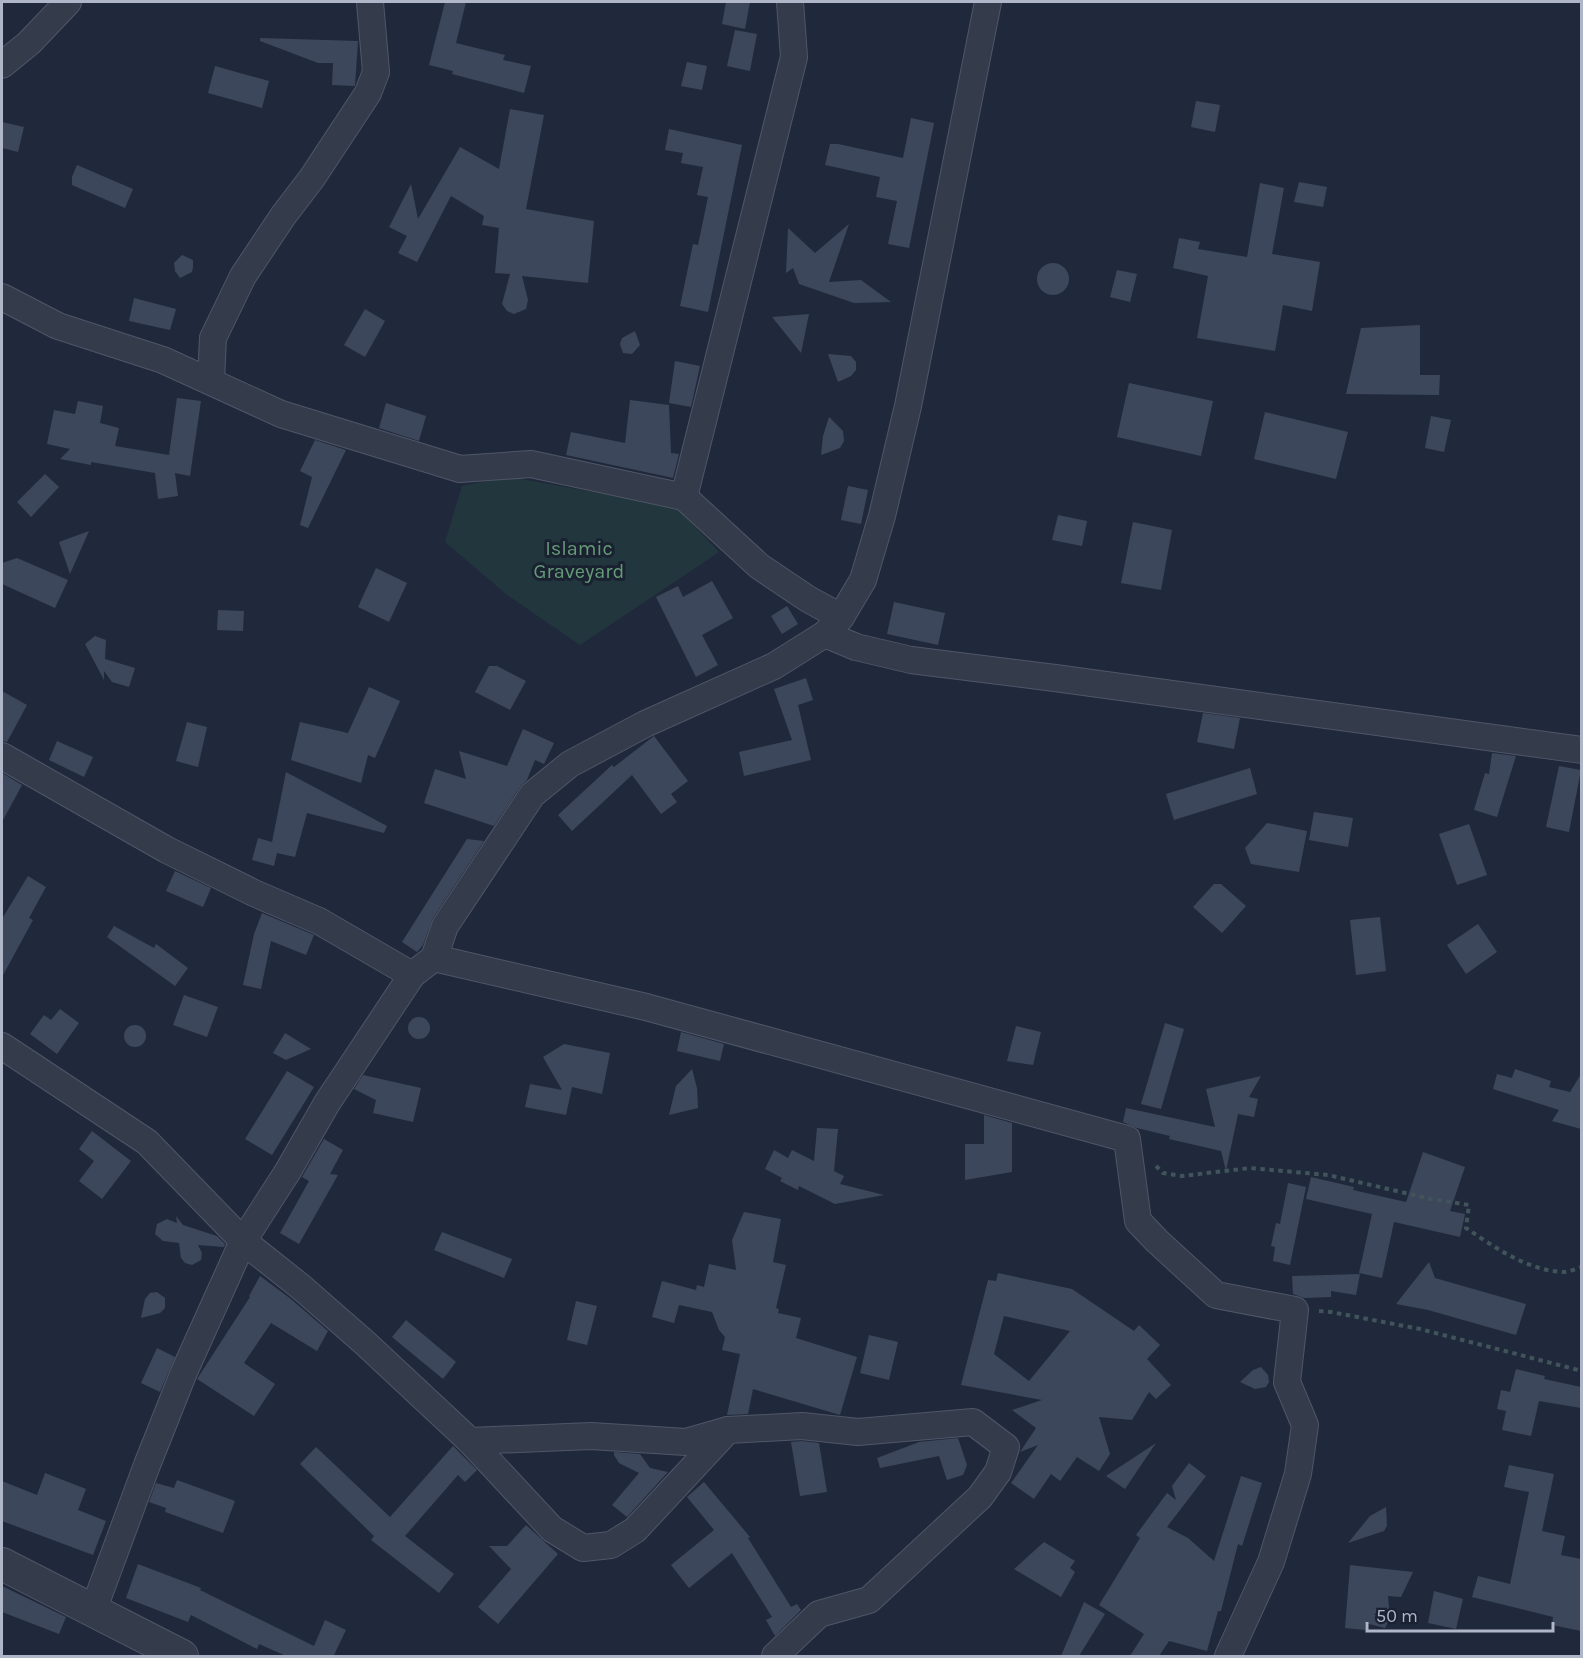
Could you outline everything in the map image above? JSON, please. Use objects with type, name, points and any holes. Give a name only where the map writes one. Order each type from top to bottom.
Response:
[{"type":"street","points":[[2,65],[29,44],[68,2]]},
{"type":"street","points":[[211,381],[213,338],[243,276],[368,93],[376,72],[370,2]]},
{"type":"street","points":[[684,497],[794,57],[790,2]]},
{"type":"street","points":[[93,1611],[184,1372],[243,1241],[288,1171],[327,1103],[412,975],[434,958],[445,926],[531,795],[570,764],[645,724],[774,666],[833,626],[863,580],[882,516],[908,406],[988,2]]},
{"type":"street","points":[[2,297],[58,326],[164,360],[281,414],[460,469],[531,464],[684,497],[759,566],[808,599],[856,647],[911,660],[1581,750]]},
{"type":"street","points":[[2,756],[167,850],[254,893],[319,921],[412,975]]},
{"type":"street","points":[[434,958],[657,1010],[1127,1138],[1138,1221],[1157,1241],[1216,1295],[1295,1310],[1287,1382],[1305,1425],[1298,1474],[1271,1562],[1228,1656]]},
{"type":"street","points":[[2,1046],[147,1142],[243,1241],[301,1287],[365,1343],[470,1440],[552,1529],[583,1548],[611,1545],[635,1530],[728,1430]]},
{"type":"street","points":[[470,1440],[591,1436],[686,1442],[728,1430],[802,1426],[858,1432],[973,1422],[1006,1447],[998,1472],[980,1497],[869,1600],[819,1614],[775,1656]]},
{"type":"street","points":[[2,1564],[182,1656]]},
{"type":"path","points":[[1127,1138],[1163,1173],[1182,1176],[1250,1168],[1328,1175],[1469,1205],[1466,1228],[1502,1251],[1538,1267],[1565,1272],[1581,1267]]},
{"type":"path","points":[[1295,1310],[1331,1312],[1420,1329],[1581,1371]]},
{"type":"green space","name":"Islamic Graveyard","points":[[510,477],[676,507],[719,552],[580,645],[506,594],[445,542],[462,486]]},
{"type":"building","points":[[445,2],[466,2],[456,43],[505,55],[503,60],[531,66],[524,93],[452,74],[453,71],[429,65]]},
{"type":"building","points":[[726,2],[750,2],[745,29],[722,24]]},
{"type":"building","points":[[735,30],[757,34],[750,71],[727,66]]},
{"type":"building","points":[[260,38],[358,41],[355,86],[332,85],[333,63],[318,63],[260,41]]},
{"type":"building","points":[[687,62],[707,66],[702,90],[681,86]]},
{"type":"building","points":[[215,66],[269,81],[262,108],[208,93]]},
{"type":"building","points":[[1196,101],[1220,105],[1215,132],[1191,127]]},
{"type":"building","points":[[510,109],[544,115],[526,209],[594,221],[588,283],[522,276],[528,300],[526,309],[514,314],[507,311],[502,304],[510,274],[495,273],[499,228],[482,225],[484,216],[451,196],[417,262],[398,253],[407,236],[389,227],[411,184],[418,219],[460,147],[499,169]]},
{"type":"building","points":[[911,118],[934,123],[909,248],[888,244],[897,201],[876,197],[880,177],[825,165],[830,144],[903,158]]},
{"type":"building","points":[[2,122],[24,127],[18,152],[2,148]]},
{"type":"building","points":[[669,129],[742,145],[708,312],[680,306],[693,244],[698,245],[708,197],[697,195],[703,167],[681,163],[683,153],[665,150]]},
{"type":"building","points":[[77,165],[133,189],[125,208],[72,185],[72,177]]},
{"type":"building","points":[[1299,182],[1327,187],[1323,207],[1294,202]]},
{"type":"building","points":[[1260,183],[1284,188],[1272,254],[1320,262],[1312,311],[1283,305],[1275,351],[1197,338],[1208,276],[1173,268],[1179,238],[1200,242],[1198,249],[1247,257]]},
{"type":"building","points":[[849,224],[829,282],[861,280],[891,302],[854,303],[799,284],[793,268],[786,273],[788,228],[815,253]]},
{"type":"building","points":[[182,255],[193,260],[193,267],[192,272],[180,278],[175,271],[174,263]]},
{"type":"building","points":[[1053,263],[1064,268],[1069,279],[1064,290],[1053,295],[1042,290],[1037,279],[1042,268]]},
{"type":"building","points":[[1117,270],[1137,274],[1130,302],[1110,297]]},
{"type":"building","points":[[134,298],[176,309],[170,330],[129,321]]},
{"type":"building","points":[[365,309],[385,321],[365,357],[344,345]]},
{"type":"building","points":[[809,314],[801,353],[772,317]]},
{"type":"building","points":[[1420,325],[1420,375],[1440,375],[1439,395],[1346,394],[1361,328]]},
{"type":"building","points":[[635,331],[640,345],[632,354],[623,353],[620,344],[622,338]]},
{"type":"building","points":[[828,354],[851,356],[856,362],[856,370],[851,376],[838,382]]},
{"type":"building","points":[[675,361],[700,366],[691,407],[669,403]]},
{"type":"building","points":[[1129,383],[1213,401],[1201,456],[1117,437]]},
{"type":"building","points":[[177,398],[201,401],[190,476],[175,473],[178,496],[158,499],[155,473],[60,459],[70,449],[47,444],[54,410],[75,414],[78,401],[103,406],[100,423],[119,428],[115,446],[169,455]]},
{"type":"building","points":[[630,400],[669,405],[671,453],[679,454],[673,478],[566,455],[571,432],[625,443]]},
{"type":"building","points":[[386,403],[426,416],[419,441],[379,428]]},
{"type":"building","points":[[1265,412],[1348,432],[1336,479],[1254,459]]},
{"type":"building","points":[[1431,416],[1451,420],[1444,452],[1425,448]]},
{"type":"building","points":[[829,417],[843,431],[844,441],[840,448],[821,455],[823,436]]},
{"type":"building","points":[[315,440],[346,450],[308,528],[300,525],[312,477],[300,471]]},
{"type":"building","points":[[45,474],[59,487],[31,517],[17,502]]},
{"type":"building","points":[[848,486],[868,490],[861,524],[841,520]]},
{"type":"building","points":[[1058,515],[1087,521],[1082,546],[1052,540]]},
{"type":"building","points":[[1133,522],[1172,530],[1161,590],[1121,583]]},
{"type":"building","points":[[89,531],[70,574],[59,542]]},
{"type":"building","points":[[17,558],[68,580],[55,608],[2,584],[2,563]]},
{"type":"building","points":[[376,568],[407,583],[389,622],[358,607]]},
{"type":"building","points":[[712,581],[733,618],[702,635],[718,665],[696,677],[656,597],[678,586],[683,597]]},
{"type":"building","points":[[894,602],[945,613],[938,645],[887,634]]},
{"type":"building","points":[[787,606],[798,624],[782,634],[771,616]]},
{"type":"building","points":[[218,610],[244,611],[243,631],[217,630]]},
{"type":"building","points":[[95,636],[106,640],[105,659],[135,668],[129,687],[112,682],[104,671],[104,680],[85,644]]},
{"type":"building","points":[[489,666],[497,666],[526,681],[510,710],[475,692]]},
{"type":"building","points":[[806,678],[813,700],[798,705],[811,760],[744,776],[739,752],[792,740],[774,689]]},
{"type":"building","points":[[369,687],[400,701],[375,758],[368,755],[361,783],[291,760],[300,722],[348,733]]},
{"type":"building","points":[[2,691],[27,705],[7,742],[2,741]]},
{"type":"building","points":[[1203,713],[1240,718],[1234,749],[1197,742]]},
{"type":"building","points":[[187,722],[207,727],[198,767],[176,761]]},
{"type":"building","points":[[523,729],[554,743],[544,764],[535,760],[527,780],[494,826],[424,803],[435,769],[466,779],[459,751],[507,766]]},
{"type":"building","points":[[654,736],[688,781],[671,794],[677,802],[661,814],[632,775],[572,831],[558,815],[612,765],[614,767]]},
{"type":"building","points":[[57,741],[93,757],[84,777],[49,760]]},
{"type":"building","points":[[1492,753],[1516,756],[1497,817],[1474,810],[1485,773],[1489,774]]},
{"type":"building","points":[[1559,766],[1581,770],[1569,832],[1546,827]]},
{"type":"building","points":[[1250,768],[1257,794],[1174,820],[1166,794]]},
{"type":"building","points":[[286,772],[387,826],[384,833],[307,813],[295,857],[277,853],[274,866],[252,860],[258,838],[272,842]]},
{"type":"building","points":[[2,773],[22,785],[2,822]]},
{"type":"building","points":[[1314,812],[1353,818],[1348,847],[1309,840]]},
{"type":"building","points":[[1267,823],[1307,831],[1299,872],[1251,864],[1245,848]]},
{"type":"building","points":[[1469,824],[1487,875],[1457,885],[1439,834]]},
{"type":"building","points":[[467,839],[484,841],[433,918],[423,945],[417,952],[402,942]]},
{"type":"building","points":[[175,871],[211,888],[203,907],[166,891]]},
{"type":"building","points":[[28,876],[46,887],[29,918],[33,920],[2,977],[2,919]]},
{"type":"building","points":[[1214,884],[1221,884],[1246,906],[1222,933],[1193,907]]},
{"type":"building","points":[[262,913],[314,935],[306,955],[271,941],[261,989],[243,985],[254,934]]},
{"type":"building","points":[[1380,917],[1386,971],[1356,975],[1350,920]]},
{"type":"building","points":[[1478,924],[1497,952],[1466,974],[1447,945]]},
{"type":"building","points":[[114,926],[154,948],[156,944],[188,968],[175,986],[107,937]]},
{"type":"building","points":[[184,995],[218,1007],[207,1037],[173,1025]]},
{"type":"building","points":[[60,1009],[79,1023],[57,1054],[30,1034],[44,1015],[51,1020]]},
{"type":"building","points":[[419,1017],[427,1020],[430,1028],[427,1036],[419,1039],[411,1036],[408,1028],[411,1020]]},
{"type":"building","points":[[1165,1023],[1184,1029],[1161,1109],[1141,1104]]},
{"type":"building","points":[[135,1025],[143,1028],[146,1036],[143,1044],[135,1047],[127,1044],[124,1036],[127,1028]]},
{"type":"building","points":[[1016,1026],[1041,1032],[1033,1065],[1007,1061]]},
{"type":"building","points":[[681,1032],[724,1044],[720,1061],[677,1051]]},
{"type":"building","points":[[285,1033],[311,1049],[286,1060],[273,1053]]},
{"type":"building","points":[[564,1044],[610,1053],[602,1094],[572,1087],[566,1115],[525,1107],[530,1084],[562,1090],[543,1057]]},
{"type":"building","points":[[692,1069],[697,1088],[698,1108],[669,1115],[676,1086]]},
{"type":"building","points":[[1515,1069],[1551,1081],[1549,1087],[1570,1092],[1581,1074],[1581,1129],[1552,1121],[1559,1110],[1493,1089],[1497,1074],[1512,1078]]},
{"type":"building","points":[[287,1071],[314,1087],[272,1155],[245,1139]]},
{"type":"building","points":[[363,1075],[421,1088],[413,1122],[373,1113],[376,1100],[354,1089]]},
{"type":"building","points":[[1261,1076],[1249,1097],[1258,1099],[1254,1117],[1238,1114],[1226,1171],[1221,1151],[1169,1139],[1170,1136],[1123,1122],[1126,1108],[1215,1127],[1206,1089]]},
{"type":"building","points":[[984,1115],[1012,1123],[1012,1172],[965,1180],[965,1144],[984,1144]]},
{"type":"building","points":[[817,1128],[838,1129],[834,1171],[844,1176],[840,1184],[884,1195],[835,1204],[799,1186],[798,1190],[780,1181],[782,1178],[765,1169],[774,1150],[788,1158],[792,1150],[814,1161]]},
{"type":"building","points":[[92,1131],[131,1161],[102,1199],[79,1181],[94,1161],[79,1149]]},
{"type":"building","points":[[324,1139],[343,1150],[330,1174],[338,1175],[299,1244],[280,1233],[309,1181],[302,1177]]},
{"type":"building","points":[[1423,1152],[1465,1167],[1450,1211],[1465,1214],[1460,1237],[1394,1222],[1382,1278],[1359,1273],[1372,1214],[1306,1199],[1311,1177],[1354,1187],[1353,1190],[1406,1202]]},
{"type":"building","points":[[1288,1183],[1306,1187],[1290,1265],[1273,1261],[1275,1247],[1271,1246],[1276,1223],[1280,1224]]},
{"type":"building","points":[[744,1212],[781,1219],[773,1262],[786,1265],[776,1308],[779,1309],[778,1313],[801,1318],[796,1338],[857,1357],[840,1415],[753,1389],[748,1414],[727,1415],[740,1354],[722,1350],[725,1337],[719,1330],[712,1312],[679,1305],[674,1323],[652,1317],[662,1281],[696,1290],[697,1285],[704,1287],[709,1264],[736,1270],[732,1240]]},
{"type":"building","points":[[176,1216],[183,1225],[217,1236],[225,1244],[224,1247],[198,1245],[202,1253],[201,1260],[192,1265],[185,1263],[181,1258],[179,1243],[163,1241],[155,1234],[157,1224],[167,1219],[177,1223]]},
{"type":"building","points":[[442,1232],[512,1259],[504,1278],[434,1250]]},
{"type":"building","points":[[1429,1262],[1435,1278],[1526,1304],[1516,1335],[1428,1310],[1396,1304]]},
{"type":"building","points":[[998,1273],[1072,1289],[1134,1331],[1139,1325],[1160,1345],[1147,1359],[1171,1385],[1156,1399],[1149,1392],[1132,1420],[1099,1417],[1110,1454],[1099,1471],[1077,1457],[1060,1481],[1051,1474],[1034,1499],[1011,1483],[1038,1445],[1020,1452],[1036,1428],[1012,1410],[1042,1400],[961,1385],[988,1280],[996,1281]],"holes":[[[1004,1316],[1070,1331],[1029,1381],[994,1354]]]},
{"type":"building","points":[[1360,1274],[1356,1295],[1331,1291],[1331,1297],[1304,1298],[1293,1294],[1292,1276]]},
{"type":"building","points":[[260,1276],[328,1331],[317,1351],[271,1323],[244,1363],[275,1384],[254,1416],[197,1379],[250,1297]]},
{"type":"building","points":[[157,1292],[165,1298],[165,1308],[160,1313],[141,1318],[145,1299],[150,1293]]},
{"type":"building","points":[[576,1301],[597,1306],[587,1345],[567,1340]]},
{"type":"building","points":[[406,1320],[456,1362],[443,1379],[392,1337]]},
{"type":"building","points":[[869,1335],[898,1342],[889,1380],[860,1373]]},
{"type":"building","points":[[157,1348],[175,1357],[160,1392],[141,1383]]},
{"type":"building","points":[[1261,1367],[1268,1375],[1269,1382],[1266,1387],[1255,1389],[1240,1382],[1253,1370]]},
{"type":"building","points":[[1516,1369],[1545,1376],[1544,1379],[1581,1387],[1581,1408],[1539,1401],[1531,1436],[1502,1430],[1506,1411],[1497,1409],[1501,1390],[1510,1392]]},
{"type":"building","points":[[958,1438],[967,1465],[963,1475],[947,1480],[939,1456],[880,1468],[877,1458],[919,1442]]},
{"type":"building","points":[[791,1442],[819,1443],[827,1492],[800,1496]]},
{"type":"building","points":[[1156,1443],[1125,1489],[1106,1476]]},
{"type":"building","points":[[453,1446],[477,1470],[465,1482],[458,1475],[405,1536],[454,1574],[439,1593],[371,1540],[374,1536],[300,1464],[316,1447],[390,1517]]},
{"type":"building","points":[[614,1452],[640,1454],[650,1468],[668,1472],[627,1517],[612,1505],[639,1473],[619,1463]]},
{"type":"building","points":[[1189,1463],[1206,1476],[1167,1527],[1188,1538],[1214,1561],[1241,1476],[1262,1483],[1242,1546],[1238,1544],[1221,1611],[1218,1611],[1207,1651],[1169,1641],[1159,1656],[1130,1656],[1144,1634],[1099,1605],[1140,1538],[1136,1535],[1167,1493],[1176,1500],[1172,1486]]},
{"type":"building","points":[[1509,1465],[1554,1474],[1542,1531],[1565,1536],[1561,1555],[1581,1559],[1581,1631],[1552,1625],[1553,1617],[1472,1597],[1478,1576],[1510,1584],[1529,1492],[1504,1487]]},
{"type":"building","points":[[45,1473],[86,1489],[78,1510],[106,1521],[93,1555],[2,1521],[2,1481],[37,1495]]},
{"type":"building","points":[[177,1480],[235,1501],[223,1533],[165,1512],[166,1508],[149,1502],[156,1483],[174,1488]]},
{"type":"building","points":[[704,1482],[750,1537],[748,1538],[791,1607],[797,1604],[801,1610],[775,1636],[766,1620],[772,1617],[732,1553],[689,1588],[671,1565],[714,1530],[687,1497]]},
{"type":"building","points":[[1386,1507],[1387,1526],[1384,1531],[1348,1543],[1370,1516]]},
{"type":"building","points":[[526,1525],[558,1554],[498,1624],[478,1607],[511,1569],[489,1546],[507,1546]]},
{"type":"building","points":[[1044,1542],[1075,1561],[1070,1568],[1075,1572],[1061,1597],[1014,1569]]},
{"type":"building","points":[[138,1564],[201,1588],[200,1590],[314,1646],[325,1620],[346,1630],[334,1655],[336,1656],[286,1656],[259,1644],[257,1649],[191,1615],[188,1622],[126,1598]]},
{"type":"building","points":[[1350,1565],[1413,1572],[1401,1597],[1388,1596],[1390,1618],[1385,1628],[1365,1623],[1365,1630],[1345,1628]]},
{"type":"building","points":[[2,1586],[66,1617],[59,1634],[2,1612]]},
{"type":"building","points":[[1434,1591],[1463,1599],[1456,1629],[1428,1623]]},
{"type":"building","points":[[1084,1602],[1105,1614],[1079,1656],[1061,1656]]}]
